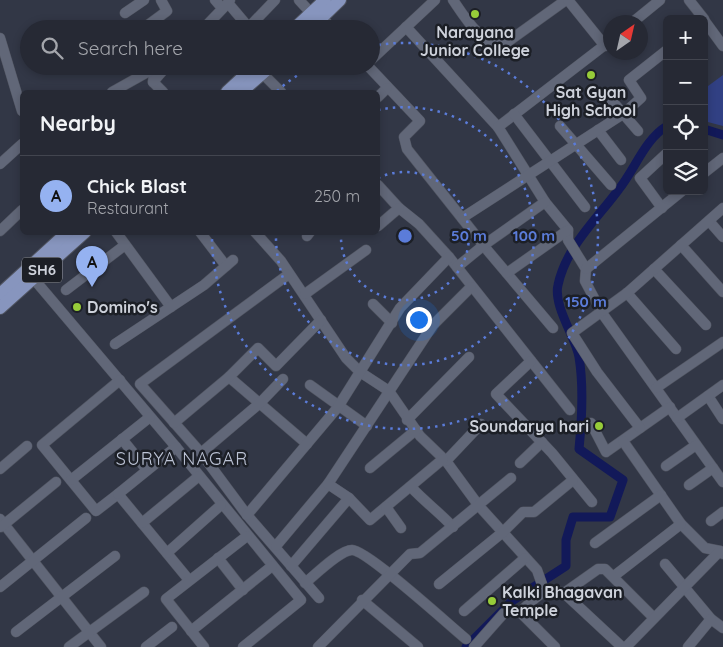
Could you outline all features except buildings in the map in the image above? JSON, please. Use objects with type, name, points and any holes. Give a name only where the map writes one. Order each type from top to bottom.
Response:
[{"type":"main road","points":[[314,20],[325,0]]},
{"type":"main road","points":[[308,20],[340,0]]},
{"type":"main road","points":[[230,90],[254,75]]},
{"type":"main road","points":[[243,90],[257,75]]},
{"type":"main road","name":"SH6","points":[[2,288],[63,235]]},
{"type":"main road","name":"SH6","points":[[0,308],[82,235]]},
{"type":"street","points":[[125,13],[144,0]]},
{"type":"street","points":[[155,20],[167,11],[161,0]]},
{"type":"street","points":[[215,0],[227,4],[243,20]]},
{"type":"street","points":[[256,20],[275,0]]},
{"type":"street","points":[[299,0],[322,20]]},
{"type":"street","points":[[380,52],[436,0]]},
{"type":"street","points":[[458,2],[472,27],[488,41],[500,45],[506,43],[567,0],[603,38]]},
{"type":"street","points":[[642,15],[660,0]]},
{"type":"street","points":[[689,0],[701,15]]},
{"type":"street","points":[[212,20],[227,4]]},
{"type":"street","points":[[708,25],[723,46]]},
{"type":"street","points":[[406,27],[498,127],[568,235],[586,268],[585,281],[602,313],[723,482]]},
{"type":"street","points":[[0,38],[20,103]]},
{"type":"street","points":[[498,127],[603,47]]},
{"type":"street","points":[[462,218],[623,114],[642,98],[629,80],[663,53]]},
{"type":"street","points":[[116,90],[144,75]]},
{"type":"street","points":[[153,75],[162,90]]},
{"type":"street","points":[[268,75],[279,90]]},
{"type":"street","points":[[376,75],[420,121],[404,137],[408,149],[553,328]]},
{"type":"street","points":[[380,95],[387,88]]},
{"type":"street","points":[[607,95],[638,131]]},
{"type":"street","points":[[514,114],[585,207]]},
{"type":"street","points":[[560,126],[611,185]]},
{"type":"street","points":[[598,130],[621,160]]},
{"type":"street","points":[[0,148],[4,160],[20,146]]},
{"type":"street","points":[[662,208],[640,178],[663,157]]},
{"type":"street","points":[[708,170],[723,158]]},
{"type":"street","points":[[380,187],[399,208],[419,224],[449,257],[570,410]]},
{"type":"street","points":[[586,268],[677,195]]},
{"type":"street","points":[[457,267],[484,245],[546,202]]},
{"type":"street","points":[[380,224],[399,208]]},
{"type":"street","points":[[640,428],[597,372],[572,333],[627,293],[723,208]]},
{"type":"street","points":[[2,226],[20,212]]},
{"type":"street","points":[[709,221],[723,237]]},
{"type":"street","points":[[118,235],[171,306]]},
{"type":"street","points":[[115,344],[230,263],[203,235]]},
{"type":"street","points":[[258,235],[281,262],[304,294],[346,358],[360,372],[389,391],[407,420],[445,460],[479,506],[537,570],[544,590]]},
{"type":"street","points":[[507,273],[568,235]]},
{"type":"street","points":[[66,290],[125,245]]},
{"type":"street","points":[[681,245],[723,292]]},
{"type":"street","points":[[304,294],[366,250]]},
{"type":"street","points":[[247,515],[338,406],[409,297],[449,257]]},
{"type":"street","points":[[654,269],[706,325]]},
{"type":"street","points":[[288,274],[140,384],[201,453],[247,515],[276,546],[319,598]]},
{"type":"street","points":[[33,278],[176,447],[221,505],[300,600],[243,647]]},
{"type":"street","points":[[276,546],[328,484],[433,325],[471,287]]},
{"type":"street","points":[[627,293],[676,349]]},
{"type":"street","points":[[372,304],[392,322]]},
{"type":"street","points":[[174,423],[229,377],[258,348],[276,366],[320,320]]},
{"type":"street","points":[[656,388],[723,342]]},
{"type":"street","points":[[407,420],[469,357]]},
{"type":"street","points":[[531,361],[496,394],[542,442],[592,502]]},
{"type":"street","points":[[229,377],[307,444]]},
{"type":"street","points":[[201,453],[260,403],[283,379]]},
{"type":"street","points":[[120,380],[42,445],[96,512],[176,447]]},
{"type":"street","points":[[310,385],[367,426]]},
{"type":"street","points":[[677,418],[723,385]]},
{"type":"street","points":[[708,396],[723,419]]},
{"type":"street","points":[[591,423],[606,452],[670,407]]},
{"type":"street","points":[[71,480],[150,417]]},
{"type":"street","points":[[328,484],[349,498],[370,520],[445,460],[481,424]]},
{"type":"street","points":[[370,468],[416,430]]},
{"type":"street","points":[[122,440],[147,470]]},
{"type":"street","points":[[624,441],[681,524],[705,548],[722,552]]},
{"type":"street","points":[[520,463],[542,442]]},
{"type":"street","points":[[666,466],[696,445]]},
{"type":"street","points":[[0,469],[28,446]]},
{"type":"street","points":[[689,485],[713,468]]},
{"type":"street","points":[[142,522],[199,476]]},
{"type":"street","points":[[321,646],[362,600],[410,554],[420,553],[511,478]]},
{"type":"street","points":[[439,584],[502,532],[523,512],[534,512],[573,480]]},
{"type":"street","points":[[56,482],[1,524],[33,560],[101,647]]},
{"type":"street","points":[[411,486],[430,507],[438,510],[453,527]]},
{"type":"street","points":[[118,494],[189,580]]},
{"type":"street","points":[[595,543],[661,495]]},
{"type":"street","points":[[291,566],[349,498]]},
{"type":"street","points":[[166,553],[221,505]]},
{"type":"street","points":[[386,507],[401,528]]},
{"type":"street","points":[[711,521],[723,512]]},
{"type":"street","points":[[0,587],[86,518]]},
{"type":"street","points":[[614,576],[681,524]]},
{"type":"street","points":[[204,647],[166,599],[247,536]]},
{"type":"street","points":[[305,583],[345,551],[350,550],[360,553],[389,574],[466,639]]},
{"type":"street","points":[[626,647],[653,617],[722,552]]},
{"type":"street","points":[[16,632],[115,556]]},
{"type":"street","points":[[218,558],[243,590]]},
{"type":"street","points":[[464,611],[525,558]]},
{"type":"street","points":[[665,564],[683,588],[723,628]]},
{"type":"street","points":[[191,632],[272,566]]},
{"type":"street","points":[[564,593],[598,570],[605,569],[653,617]]},
{"type":"street","points":[[520,612],[544,590],[556,590],[564,593],[622,647]]},
{"type":"street","points":[[69,647],[144,592]]},
{"type":"street","points":[[362,600],[418,647]]},
{"type":"street","points":[[481,645],[504,613],[511,610],[520,612],[554,647]]},
{"type":"street","points":[[688,647],[711,618]]},
{"type":"street","points":[[146,647],[172,627]]},
{"type":"shaded area","points":[[723,75],[723,126],[708,122],[708,86]]},
{"type":"waterway","points":[[466,647],[512,601],[566,566],[566,540],[573,517],[610,517],[623,480],[579,449],[582,403],[581,368],[577,349],[559,302],[558,285],[568,258],[583,234],[625,181],[646,146],[663,129]]},
{"type":"waterway","points":[[708,130],[723,135]]},
{"type":"place","name":"Narayana Junior College","points":[[475,14]]},
{"type":"place","name":"Sat Gyan High School","points":[[591,75]]},
{"type":"place","name":"Chick Blast","points":[[92,287]]},
{"type":"place","name":"Domino's","points":[[77,307]]},
{"type":"place","name":"Soundarya hari","points":[[599,426]]},
{"type":"place","name":"Kalki Bhagavan Temple","points":[[492,601]]},
{"type":"district","name":"SURYA NAGAR","points":[[182,459]]}]
